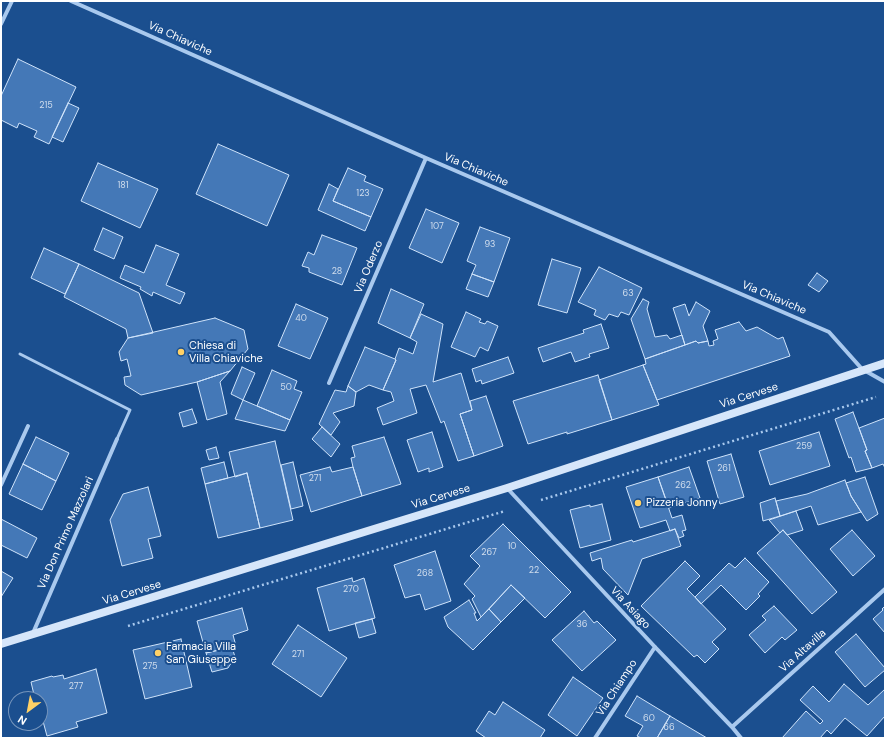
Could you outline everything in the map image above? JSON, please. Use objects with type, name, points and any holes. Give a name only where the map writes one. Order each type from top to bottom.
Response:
[{"type":"main road","name":"Via Cervese","points":[[1,644],[507,488],[885,363]]},
{"type":"street","points":[[1,24],[12,1]]},
{"type":"street","name":"Via Chiaviche","points":[[71,1],[426,158],[829,332],[862,370]]},
{"type":"street","name":"Via Oderzo","points":[[329,383],[426,158]]},
{"type":"street","points":[[862,370],[885,382]]},
{"type":"street","points":[[1,485],[28,426]]},
{"type":"street","name":"Via Don Primo Mazzolari","points":[[32,635],[117,439]]},
{"type":"street","name":"Via Asiago","points":[[507,488],[522,506],[655,647],[732,726],[741,738]]},
{"type":"street","name":"Via Altavilla","points":[[732,726],[885,589]]},
{"type":"street","name":"Via Chiampo","points":[[595,738],[655,647]]},
{"type":"lane","points":[[20,354],[130,410],[117,439]]},
{"type":"path","points":[[122,628],[877,396]]},
{"type":"building","points":[[18,59],[76,87],[49,144],[34,137],[37,131],[19,123],[17,128],[1,120],[1,96]]},
{"type":"building","points":[[68,103],[79,108],[63,142],[52,137]]},
{"type":"building","points":[[218,144],[289,175],[267,226],[196,194]]},
{"type":"building","points":[[98,163],[158,189],[140,228],[81,201]]},
{"type":"building","points":[[348,168],[366,176],[364,181],[383,189],[371,217],[333,201]]},
{"type":"building","points":[[329,184],[338,189],[333,201],[371,217],[365,231],[318,210]]},
{"type":"building","points":[[426,209],[459,223],[442,263],[409,248]]},
{"type":"building","points":[[480,227],[510,238],[494,282],[472,274],[476,265],[467,261]]},
{"type":"building","points":[[103,228],[123,237],[114,259],[94,250]]},
{"type":"building","points":[[322,235],[357,248],[342,285],[309,272],[309,268],[302,266],[308,252],[314,255]]},
{"type":"building","points":[[156,245],[179,254],[166,285],[185,293],[180,304],[153,292],[152,296],[140,289],[141,287],[120,278],[125,265],[144,273]]},
{"type":"building","points":[[44,248],[79,264],[65,294],[31,278]]},
{"type":"building","points":[[552,259],[581,268],[567,313],[538,305]]},
{"type":"building","points":[[79,264],[139,293],[153,333],[128,338],[126,329],[64,297]]},
{"type":"building","points":[[599,267],[642,288],[629,315],[621,312],[618,317],[609,314],[605,320],[594,315],[596,310],[578,302]]},
{"type":"building","points":[[817,273],[828,281],[819,292],[808,285]]},
{"type":"building","points":[[472,274],[494,282],[488,297],[466,289]]},
{"type":"building","points":[[391,289],[424,304],[410,338],[378,323]]},
{"type":"building","points":[[643,299],[649,302],[647,309],[655,337],[667,335],[670,339],[682,335],[685,345],[645,359],[631,319]]},
{"type":"building","points":[[696,302],[710,311],[703,326],[708,341],[698,343],[696,341],[685,345],[673,308],[685,304],[689,316]]},
{"type":"building","points":[[296,304],[328,318],[310,359],[278,346]]},
{"type":"building","points":[[466,312],[481,319],[479,322],[485,324],[487,321],[498,326],[488,351],[480,347],[475,357],[451,347]]},
{"type":"building","points":[[421,314],[443,324],[433,382],[461,373],[472,410],[460,414],[474,456],[458,461],[444,421],[441,423],[426,385],[410,389],[417,413],[383,425],[377,408],[394,401],[391,392],[383,390],[396,360],[395,359],[399,348],[413,354],[417,342],[410,338]]},
{"type":"building","points":[[215,318],[244,330],[248,349],[230,371],[197,382],[141,395],[125,385],[124,377],[131,376],[127,359],[121,361],[119,352],[128,338]]},
{"type":"building","points":[[739,322],[746,331],[757,327],[778,339],[783,337],[790,356],[657,400],[643,365],[646,364],[645,359],[696,341],[698,343],[708,341],[709,346],[714,345],[713,341],[718,339],[715,330]]},
{"type":"building","points":[[601,324],[609,348],[589,354],[590,357],[575,362],[571,352],[543,362],[538,348],[584,333],[583,330]]},
{"type":"building","points":[[365,347],[396,360],[383,390],[369,385],[356,392],[348,386]]},
{"type":"building","points":[[508,357],[514,373],[482,384],[481,380],[476,382],[472,369]]},
{"type":"building","points":[[643,365],[659,405],[612,420],[599,380]]},
{"type":"building","points":[[242,367],[255,373],[243,400],[231,394]]},
{"type":"building","points":[[272,370],[297,381],[294,389],[302,392],[290,420],[257,406]]},
{"type":"building","points":[[230,371],[220,382],[227,414],[207,420],[197,382]]},
{"type":"building","points":[[598,375],[612,420],[528,444],[513,401]]},
{"type":"building","points":[[348,386],[356,392],[354,406],[333,413],[340,422],[331,435],[319,424],[335,390],[346,392]]},
{"type":"building","points":[[486,396],[503,446],[474,456],[460,414],[472,410],[470,401]]},
{"type":"building","points":[[243,400],[290,420],[285,431],[235,419]]},
{"type":"building","points":[[192,409],[197,423],[183,427],[179,413]]},
{"type":"building","points":[[853,412],[872,468],[856,472],[851,457],[849,458],[835,419]]},
{"type":"building","points":[[885,418],[885,468],[883,464],[872,468],[865,451],[867,450],[859,428]]},
{"type":"building","points":[[322,427],[340,444],[331,457],[312,439]]},
{"type":"building","points":[[432,432],[443,467],[429,472],[429,468],[418,472],[407,440]]},
{"type":"building","points":[[819,432],[830,466],[770,485],[759,451]]},
{"type":"building","points":[[36,437],[69,453],[56,481],[23,464]]},
{"type":"building","points":[[384,437],[401,484],[362,496],[351,458],[355,457],[352,446]]},
{"type":"building","points":[[275,441],[293,520],[260,528],[247,473],[235,477],[229,452]]},
{"type":"building","points":[[216,447],[219,458],[209,460],[206,450]]},
{"type":"building","points":[[731,454],[744,497],[720,504],[707,461]]},
{"type":"building","points":[[224,462],[228,478],[205,484],[201,468]]},
{"type":"building","points":[[293,462],[303,506],[291,509],[281,465]]},
{"type":"building","points":[[23,464],[56,481],[42,510],[9,494]]},
{"type":"building","points":[[330,467],[332,472],[353,467],[362,496],[311,512],[300,475]]},
{"type":"building","points":[[689,467],[700,498],[669,508],[658,477]]},
{"type":"building","points":[[247,473],[260,528],[218,538],[205,484]]},
{"type":"building","points":[[658,477],[672,518],[682,515],[686,530],[682,531],[684,536],[679,538],[675,529],[670,531],[666,520],[640,528],[626,487]]},
{"type":"building","points":[[865,477],[878,514],[867,521],[851,496],[846,483]]},
{"type":"building","points":[[845,480],[851,496],[861,512],[818,525],[811,506],[780,516],[776,501],[807,494]]},
{"type":"building","points":[[148,487],[161,536],[148,539],[153,558],[122,566],[110,520],[123,494]]},
{"type":"building","points":[[775,498],[780,516],[763,521],[760,503]]},
{"type":"building","points":[[602,504],[611,540],[580,548],[570,510],[590,505],[590,507]]},
{"type":"building","points":[[796,511],[803,530],[787,535],[783,530],[780,533],[769,520]]},
{"type":"building","points":[[1,519],[37,538],[27,558],[1,545]]},
{"type":"building","points":[[503,524],[571,592],[545,618],[511,585],[481,617],[472,599],[475,596],[464,584],[480,566],[470,556]]},
{"type":"building","points":[[675,529],[681,546],[642,559],[628,595],[603,569],[601,558],[592,561],[590,553]]},
{"type":"building","points":[[783,530],[837,592],[812,614],[757,553]]},
{"type":"building","points":[[852,530],[875,556],[853,576],[830,549]]},
{"type":"building","points":[[435,551],[451,601],[425,610],[420,594],[405,598],[394,565]]},
{"type":"building","points":[[745,558],[769,582],[758,594],[760,596],[746,610],[721,585],[701,604],[695,597],[729,563],[735,568]]},
{"type":"building","points":[[685,561],[700,576],[687,589],[726,629],[712,642],[719,649],[705,663],[697,655],[694,657],[641,606]]},
{"type":"building","points":[[1,571],[13,578],[1,597]]},
{"type":"building","points":[[352,578],[353,582],[364,578],[375,618],[329,631],[317,588]]},
{"type":"building","points":[[511,585],[525,598],[501,622],[489,609]]},
{"type":"building","points":[[469,600],[476,613],[474,613],[477,621],[489,609],[501,622],[473,650],[448,627],[444,617]]},
{"type":"building","points":[[774,606],[797,630],[785,640],[782,637],[765,653],[749,635],[766,620],[762,616]]},
{"type":"building","points":[[885,606],[885,633],[873,619],[883,610],[882,609]]},
{"type":"building","points":[[242,608],[248,630],[233,635],[236,646],[206,653],[197,621]]},
{"type":"building","points":[[584,611],[594,623],[597,621],[616,640],[582,671],[552,640]]},
{"type":"building","points":[[372,619],[376,633],[359,638],[355,623]]},
{"type":"building","points":[[298,625],[347,658],[321,697],[272,664]]},
{"type":"building","points":[[856,634],[885,668],[885,670],[865,687],[835,652]]},
{"type":"building","points":[[181,639],[192,687],[145,699],[133,650]]},
{"type":"building","points":[[232,647],[235,657],[228,668],[212,672],[206,653]]},
{"type":"building","points":[[96,669],[107,713],[76,722],[78,727],[47,736],[46,731],[48,731],[48,691],[33,691],[31,682],[52,676],[63,675],[64,679]]},
{"type":"building","points":[[573,677],[603,698],[577,736],[548,715]]},
{"type":"building","points":[[844,684],[868,705],[885,689],[885,716],[867,736],[845,718],[831,734],[827,730],[820,738],[782,738],[806,711],[820,724],[823,721],[800,700],[813,686],[829,702]]},
{"type":"building","points":[[637,696],[670,716],[657,738],[641,738],[637,736],[643,726],[625,716]]},
{"type":"building","points":[[503,702],[545,730],[540,738],[486,738],[476,731],[489,711],[495,715]]},
{"type":"building","points":[[670,716],[707,738],[657,738]]},
{"type":"place","name":"Chiesa di Villa Chiaviche","points":[[181,352]]},
{"type":"place","name":"Pizzeria Jonny","points":[[638,503]]},
{"type":"place","name":"Farmacia Villa San Giuseppe","points":[[158,653]]}]
